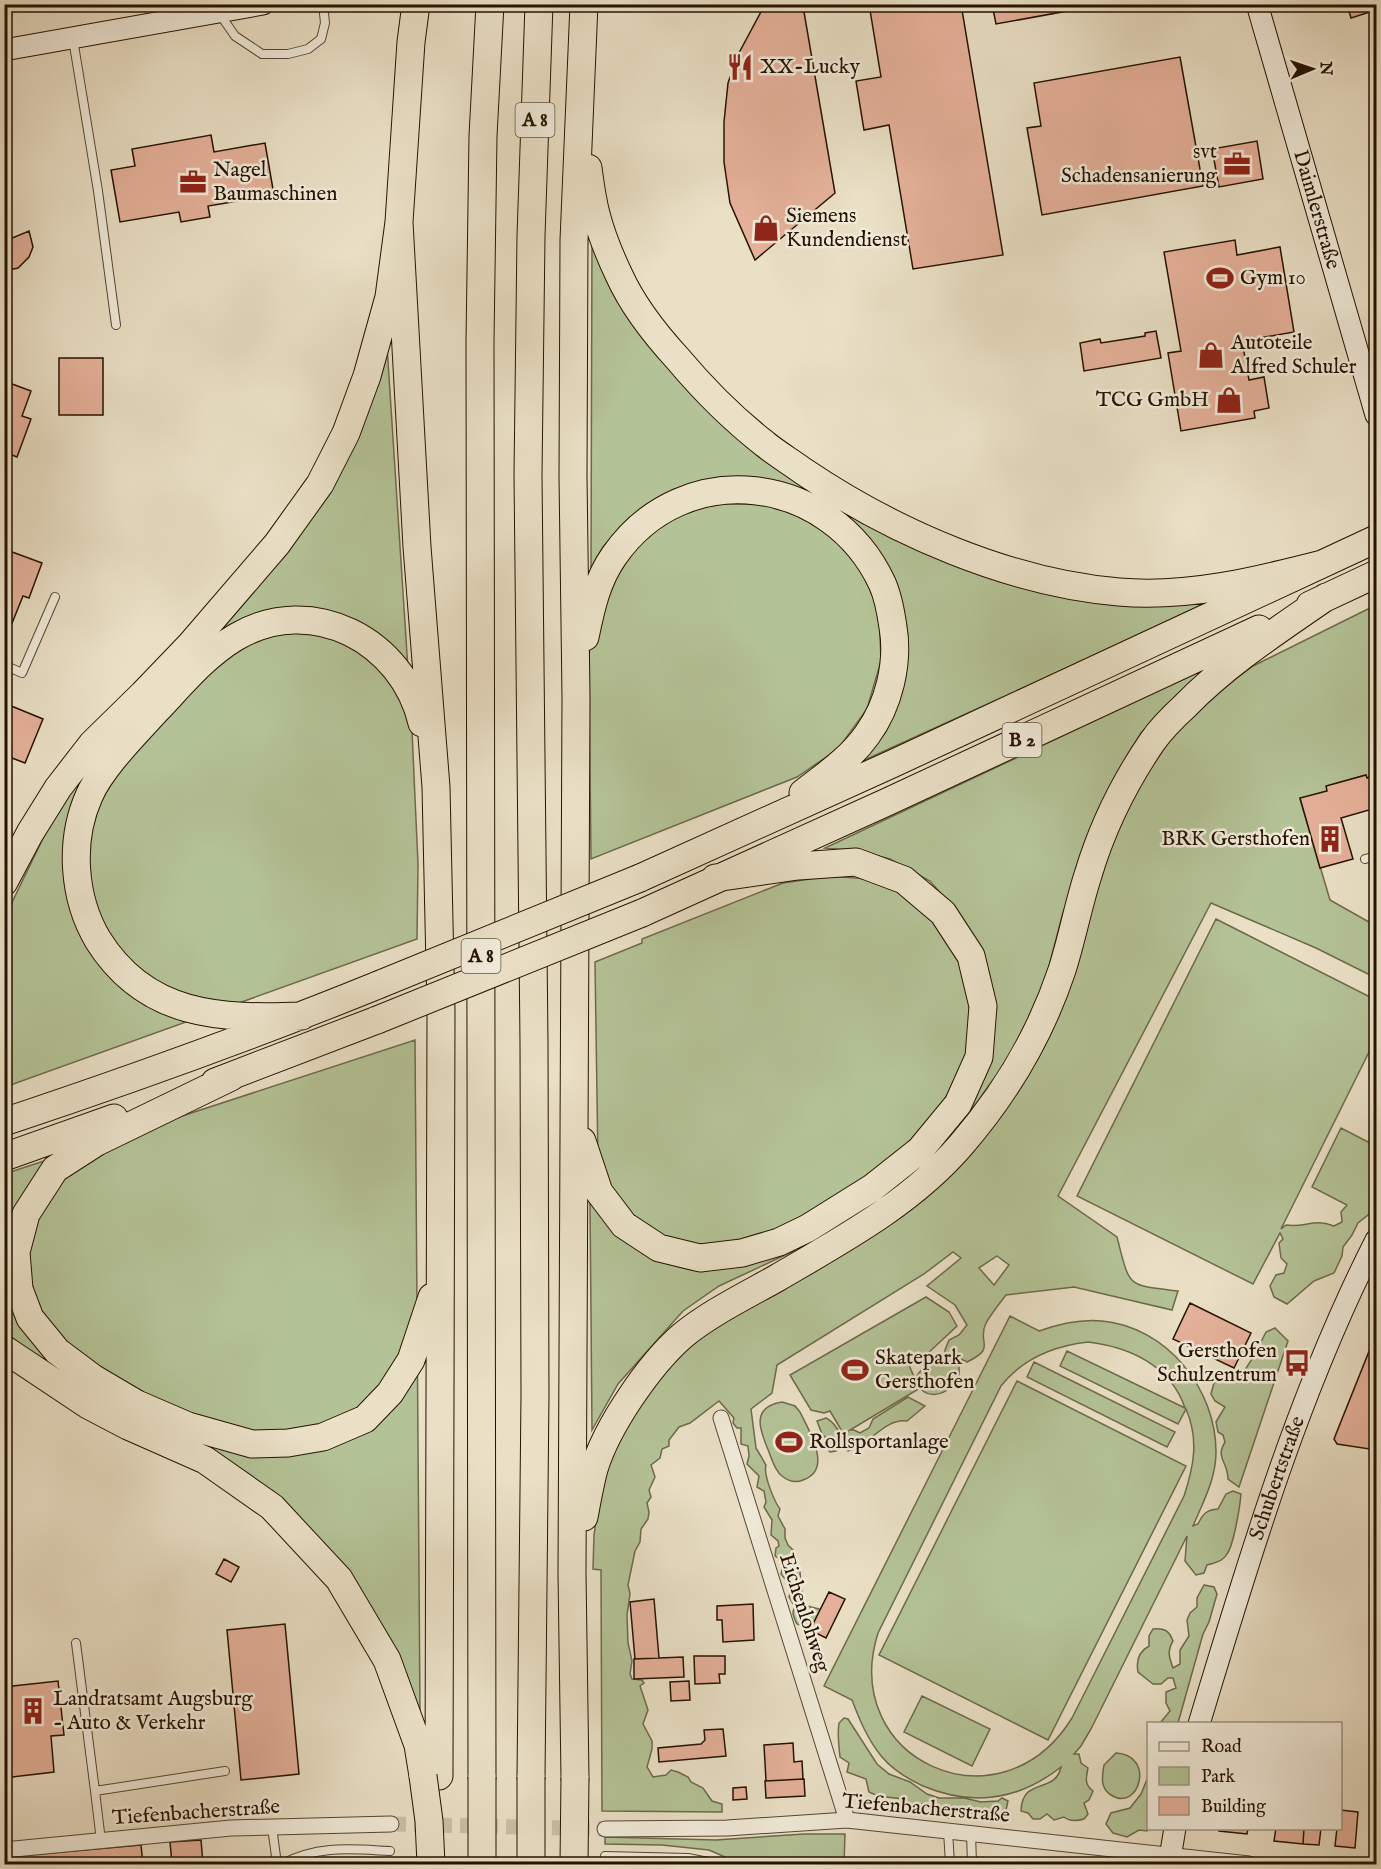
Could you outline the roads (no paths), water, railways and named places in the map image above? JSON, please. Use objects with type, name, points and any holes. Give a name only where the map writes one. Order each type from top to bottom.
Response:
[{"type":"highway","points":[[4,882],[30,833],[58,788],[92,744],[191,644],[277,544],[320,484],[346,433],[367,376],[389,297],[399,222],[411,42],[416,4]]},
{"type":"highway","name":"A 8","points":[[482,1864],[480,341],[483,136],[490,4]]},
{"type":"highway","name":"A 8","points":[[531,1864],[535,1360],[528,475],[531,236],[539,4]]},
{"type":"highway","points":[[574,1864],[572,1574],[576,697],[573,476],[574,263],[578,112],[584,4]]},
{"type":"highway","points":[[578,112],[596,215],[620,276],[653,331],[699,384],[765,445],[837,493],[900,527],[988,563],[1055,583],[1120,592],[1171,593],[1224,586],[1322,564]]},
{"type":"highway","points":[[399,222],[417,547],[436,787],[441,1012],[441,1264],[431,1776],[433,1864]]},
{"type":"highway","points":[[576,697],[594,596],[603,574],[624,543],[648,520],[663,509],[700,494],[719,490],[753,490],[773,493],[820,512],[850,537],[883,585],[895,636],[892,672],[880,710],[869,733],[858,747],[842,763],[771,819]]},
{"type":"highway","name":"B 2","points":[[302,1016],[640,878],[1377,538]]},
{"type":"highway","name":"B 2","points":[[231,1077],[642,913],[929,783],[1377,574]]},
{"type":"highway","points":[[572,1574],[595,1467],[618,1416],[646,1375],[682,1336],[734,1302],[879,1218],[923,1183],[958,1149],[994,1106],[1029,1049],[1062,970],[1088,874],[1105,825],[1153,740],[1202,688],[1226,667],[1326,597]]},
{"type":"highway","points":[[302,1016],[247,1018],[178,1006],[154,995],[129,978],[109,957],[92,929],[79,895],[76,863],[79,828],[89,795],[110,764],[207,657],[237,636],[270,623],[305,619],[334,625],[365,639],[392,662],[411,691],[420,715],[436,787]]},
{"type":"highway","points":[[574,1095],[578,1122],[599,1192],[624,1225],[659,1248],[700,1258],[742,1253],[779,1242],[808,1228],[872,1188],[920,1150],[958,1104],[979,1057],[983,1006],[971,956],[943,913],[904,880],[856,862],[798,866],[716,878]]},
{"type":"highway","points":[[4,1122],[90,1094],[302,1016]]},
{"type":"highway","points":[[231,1077],[97,1142],[55,1169],[26,1214],[16,1252],[19,1289],[30,1318],[57,1351],[93,1378],[128,1399],[188,1426],[252,1444],[288,1443],[323,1437],[364,1419],[390,1393],[411,1360],[426,1319],[441,1264]]},
{"type":"highway","points":[[4,1157],[231,1077]]},
{"type":"highway","points":[[4,1349],[88,1405],[128,1426],[205,1460],[272,1507],[339,1579],[387,1660],[431,1776]]},
{"type":"street","points":[[4,50],[263,4]]},
{"type":"street","name":"Daimlerstraße","points":[[1257,4],[1377,415]]},
{"type":"street","name":"Schubertstraße","points":[[1200,1722],[1266,1512],[1304,1402],[1331,1335],[1377,1240]]},
{"type":"street","name":"Eichenlohweg","points":[[721,1418],[847,1820]]},
{"type":"street","name":"Tiefenbacherstraße","points":[[605,1829],[727,1828],[847,1820],[970,1833],[1169,1860],[1250,1864]]},
{"type":"street","name":"Tiefenbacherstraße","points":[[4,1850],[231,1828],[392,1824]]},
{"type":"street","points":[[1169,1860],[1175,1830]]},
{"type":"lane","points":[[218,12],[235,36],[262,54],[288,54],[308,49],[321,39],[325,23],[323,4]]},
{"type":"lane","points":[[73,38],[98,191],[116,325]]},
{"type":"lane","points":[[4,665],[22,673],[55,597]]},
{"type":"lane","points":[[1365,859],[1377,856]]},
{"type":"lane","points":[[76,1643],[101,1841]]},
{"type":"lane","points":[[95,1791],[225,1771]]},
{"type":"lane","points":[[272,1827],[277,1864]]},
{"type":"lane","points":[[948,1831],[950,1864]]},
{"type":"lane","points":[[970,1833],[972,1864]]},
{"type":"lane","points":[[282,1864],[316,1851],[339,1849],[390,1851]]},
{"type":"lane","points":[[605,1856],[688,1858],[718,1864]]},
{"type":"tunnel","points":[[391,1824],[605,1829]]},
{"type":"place","name":"XX-Lucky","points":[[740,67]]},
{"type":"place","name":"svt Schadensanierung","points":[[1237,164]]},
{"type":"place","name":"Nagel Baumaschinen","points":[[193,182]]},
{"type":"place","name":"Siemens Kundendienst","points":[[766,228]]},
{"type":"place","name":"Gym 10","points":[[1220,278]]},
{"type":"place","name":"Autoteile Alfred Schuler","points":[[1211,355]]},
{"type":"place","name":"TCG GmbH","points":[[1229,400]]},
{"type":"place","name":"BRK Gersthofen","points":[[1330,839]]},
{"type":"place","name":"Gersthofen Schulzentrum","points":[[1297,1363]]},
{"type":"place","name":"Skatepark Gersthofen","points":[[855,1370]]},
{"type":"place","name":"Rollsportanlage","points":[[789,1442]]},
{"type":"place","name":"Landratsamt Augsburg - Auto & Verkehr","points":[[33,1711]]}]
